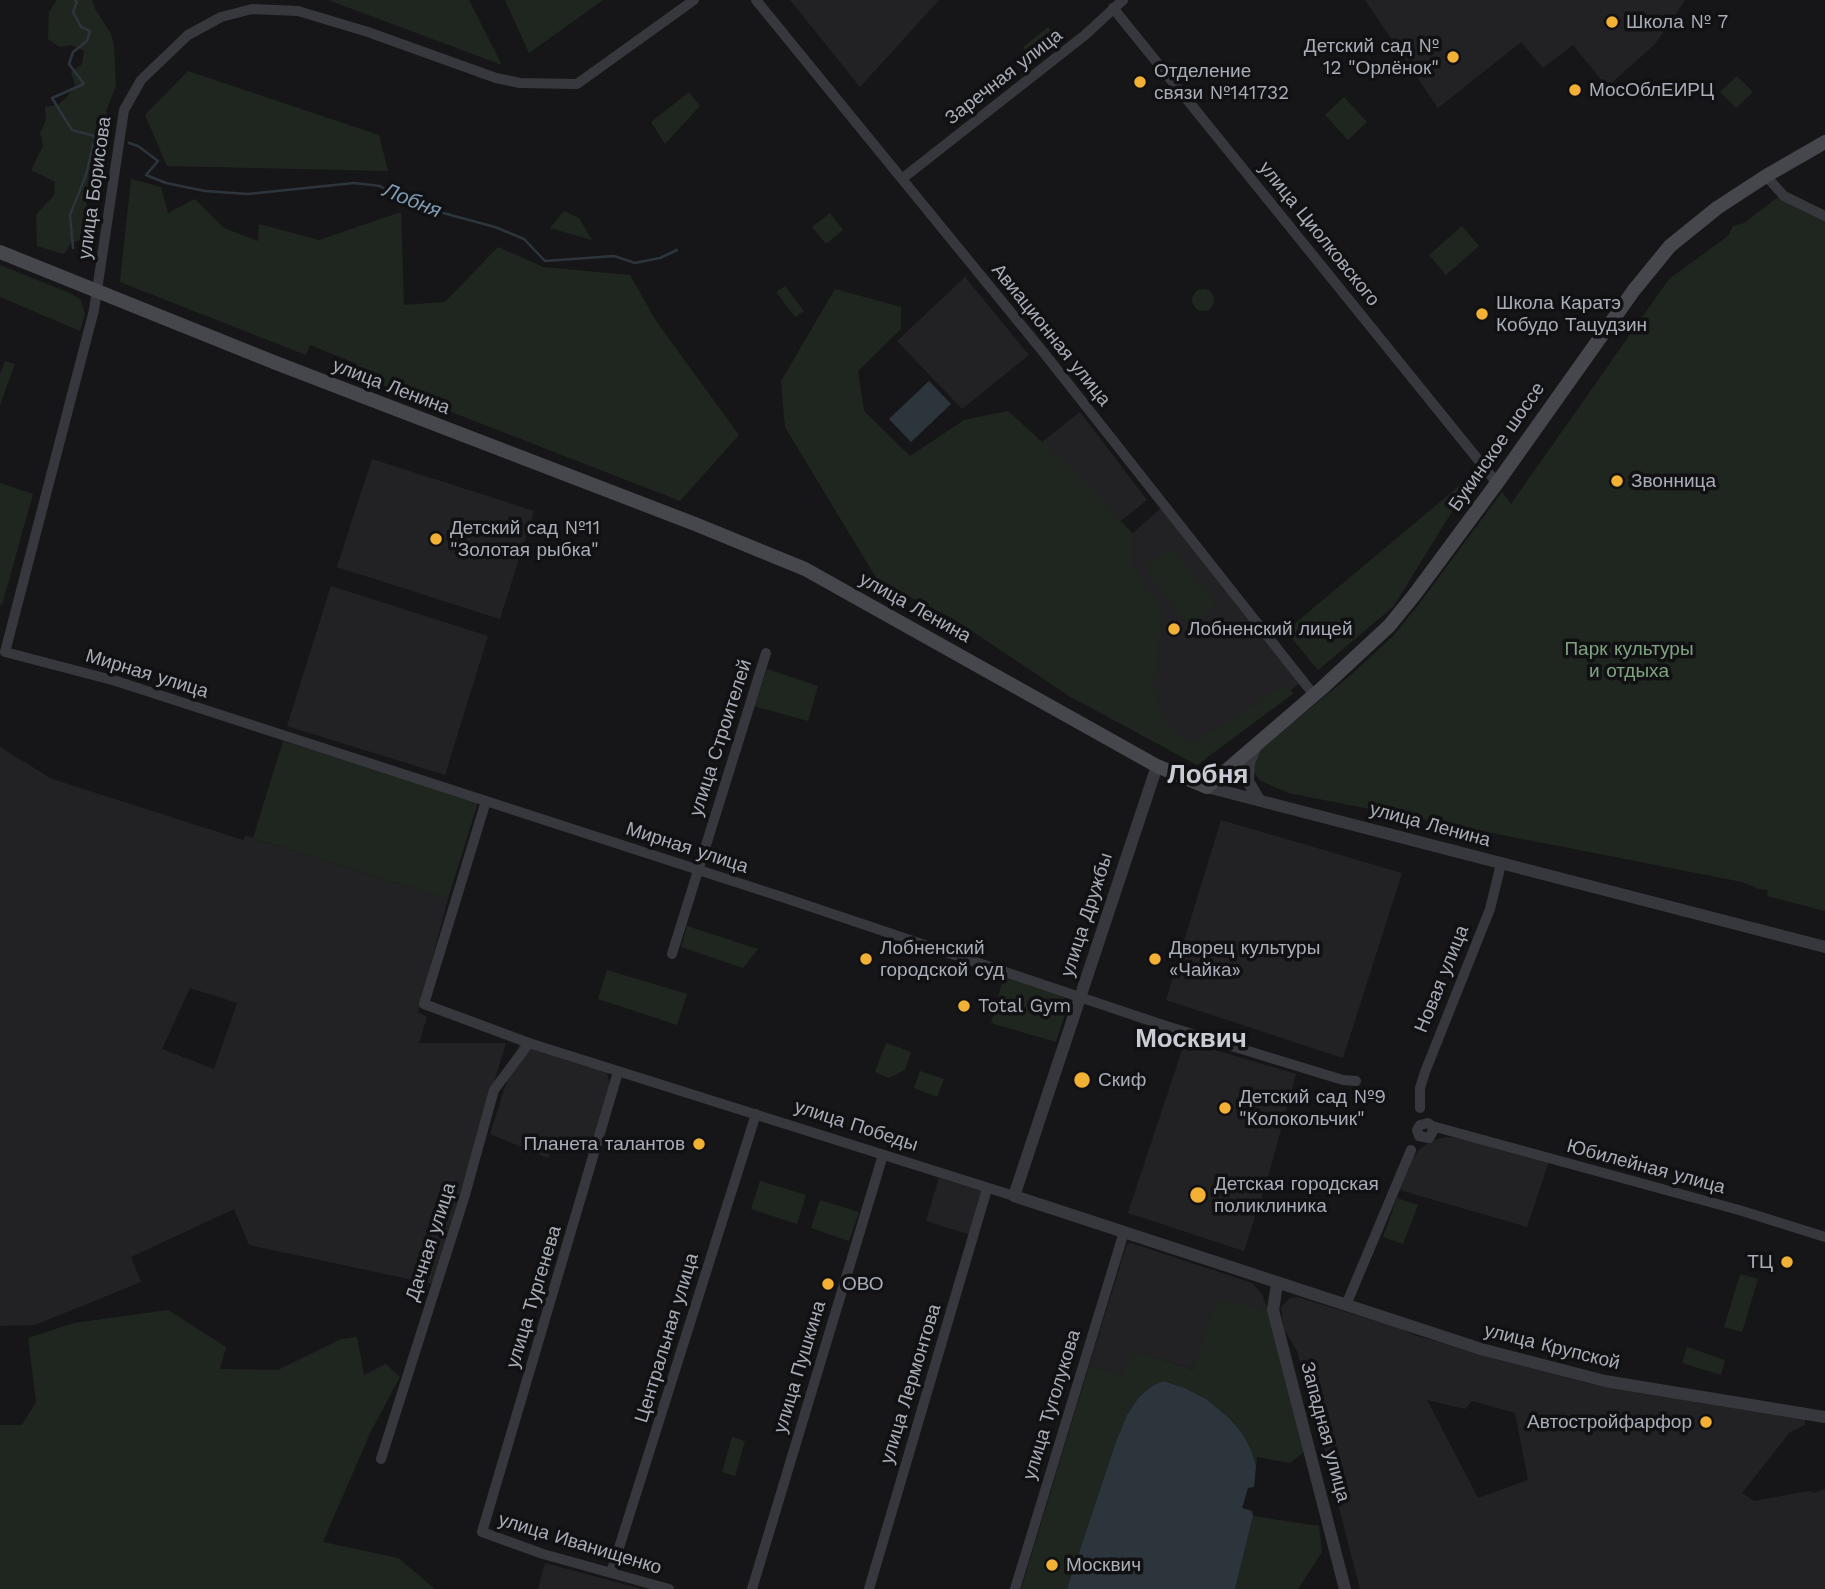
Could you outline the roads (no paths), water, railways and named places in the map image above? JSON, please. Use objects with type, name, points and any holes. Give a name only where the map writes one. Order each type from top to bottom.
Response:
[{"type":"main road","name":"Букинское шоссе","points":[[1207,787],[1390,626],[1497,483],[1595,342],[1670,246],[1717,208],[1825,142]]},
{"type":"main road","name":"улица Ленина","points":[[0,252],[805,569],[1157,766],[1207,787]]},
{"type":"street","name":"улица Борисова","points":[[5,652],[81,364],[97,291],[124,110],[141,80],[188,35],[253,5],[298,11],[368,32],[496,78],[520,83],[577,84],[694,0]]},
{"type":"street","name":"Авиационная улица","points":[[756,0],[903,178],[1314,695]]},
{"type":"street","name":"Заречная улица","points":[[903,178],[1085,35],[1123,0]]},
{"type":"street","name":"улица Циолковского","points":[[1113,8],[1497,483]]},
{"type":"street","points":[[1766,176],[1784,196],[1825,216]]},
{"type":"street","name":"Мирная улица","points":[[5,652],[116,681],[1163,1025],[1343,1080],[1356,1081]]},
{"type":"street","name":"улица Строителей","points":[[672,954],[766,653]]},
{"type":"street","points":[[1256,744],[1249,763],[1248,781],[1259,800]]},
{"type":"street","name":"улица Дружбы","points":[[1013,1196],[1157,766]]},
{"type":"street","name":"улица Ленина","points":[[1207,787],[1825,947]]},
{"type":"street","name":"улица Победы","points":[[486,801],[424,1004],[529,1043],[1013,1196],[1276,1284]]},
{"type":"street","name":"Новая улица","points":[[1425,1130],[1420,1108],[1420,1088],[1490,909],[1502,864]]},
{"type":"street","name":"Дачная улица","points":[[381,1460],[465,1195],[494,1090],[529,1043]]},
{"type":"street","name":"улица Тургенева","points":[[482,1532],[618,1072]]},
{"type":"street","name":"Центральная улица","points":[[611,1573],[756,1114]]},
{"type":"street","points":[[1346,1305],[1411,1150],[1425,1130]]},
{"type":"street","name":"Юбилейная улица","points":[[1425,1130],[1458,1132],[1739,1210],[1825,1237]]},
{"type":"street","name":"улица Пушкина","points":[[751,1589],[883,1155]]},
{"type":"street","name":"улица Лермонтова","points":[[869,1589],[987,1189]]},
{"type":"street","name":"улица Туголукова","points":[[1015,1589],[1124,1232]]},
{"type":"street","name":"улица Крупской","points":[[1276,1284],[1482,1349],[1600,1380],[1825,1417]]},
{"type":"street","name":"Западная улица","points":[[1276,1284],[1273,1310],[1345,1589]]},
{"type":"street","name":"улица Иванищенко","points":[[482,1532],[543,1554],[669,1589]]},
{"type":"waterway","name":"Лобня","points":[[75,0],[77,2],[73,12],[81,27],[90,31],[87,41],[73,52],[69,64],[84,84],[52,98],[72,130],[102,138]]},
{"type":"waterway","points":[[73,248],[70,215],[86,175],[95,137]]},
{"type":"waterway","name":"Лобня","points":[[129,143],[138,146],[158,161],[146,175],[166,183],[205,191],[248,194],[354,183],[380,186],[410,204],[495,227],[524,239],[545,261],[614,256],[635,263],[660,258],[677,250]]},
{"type":"place","name":"Школа № 7","points":[[1612,22]]},
{"type":"place","name":"Детский сад № 12 \"Орлёнок\"","points":[[1453,57]]},
{"type":"place","name":"Отделение связи №141732","points":[[1140,82]]},
{"type":"place","name":"МосОблЕИРЦ","points":[[1575,90]]},
{"type":"place","name":"Школа Каратэ Кобудо Тацудзин","points":[[1482,314]]},
{"type":"place","name":"Звонница","points":[[1617,481]]},
{"type":"place","name":"Детский сад №11 \"Золотая рыбка\"","points":[[436,539]]},
{"type":"place","name":"Лобненский лицей","points":[[1174,629]]},
{"type":"place","name":"Лобненский городской суд","points":[[866,959]]},
{"type":"place","name":"Дворец культуры «Чайка»","points":[[1155,959]]},
{"type":"place","name":"Total Gym","points":[[964,1006]]},
{"type":"place","name":"Скиф","points":[[1082,1080]]},
{"type":"place","name":"Детский сад №9 \"Колокольчик\"","points":[[1225,1108]]},
{"type":"place","name":"Планета талантов","points":[[699,1144]]},
{"type":"place","name":"Детская городская поликлиника","points":[[1198,1195]]},
{"type":"place","name":"ТЦ","points":[[1787,1262]]},
{"type":"place","name":"ОВО","points":[[828,1284]]},
{"type":"place","name":"Автостройфарфор","points":[[1706,1422]]},
{"type":"place","name":"Москвич","points":[[1052,1565]]},
{"type":"district","name":"Лобня","points":[[1208,775]]},
{"type":"district","name":"Москвич","points":[[1191,1039]]},
{"type":"park label","name":"Парк культуры и отдыха","points":[[1629,660]]}]
